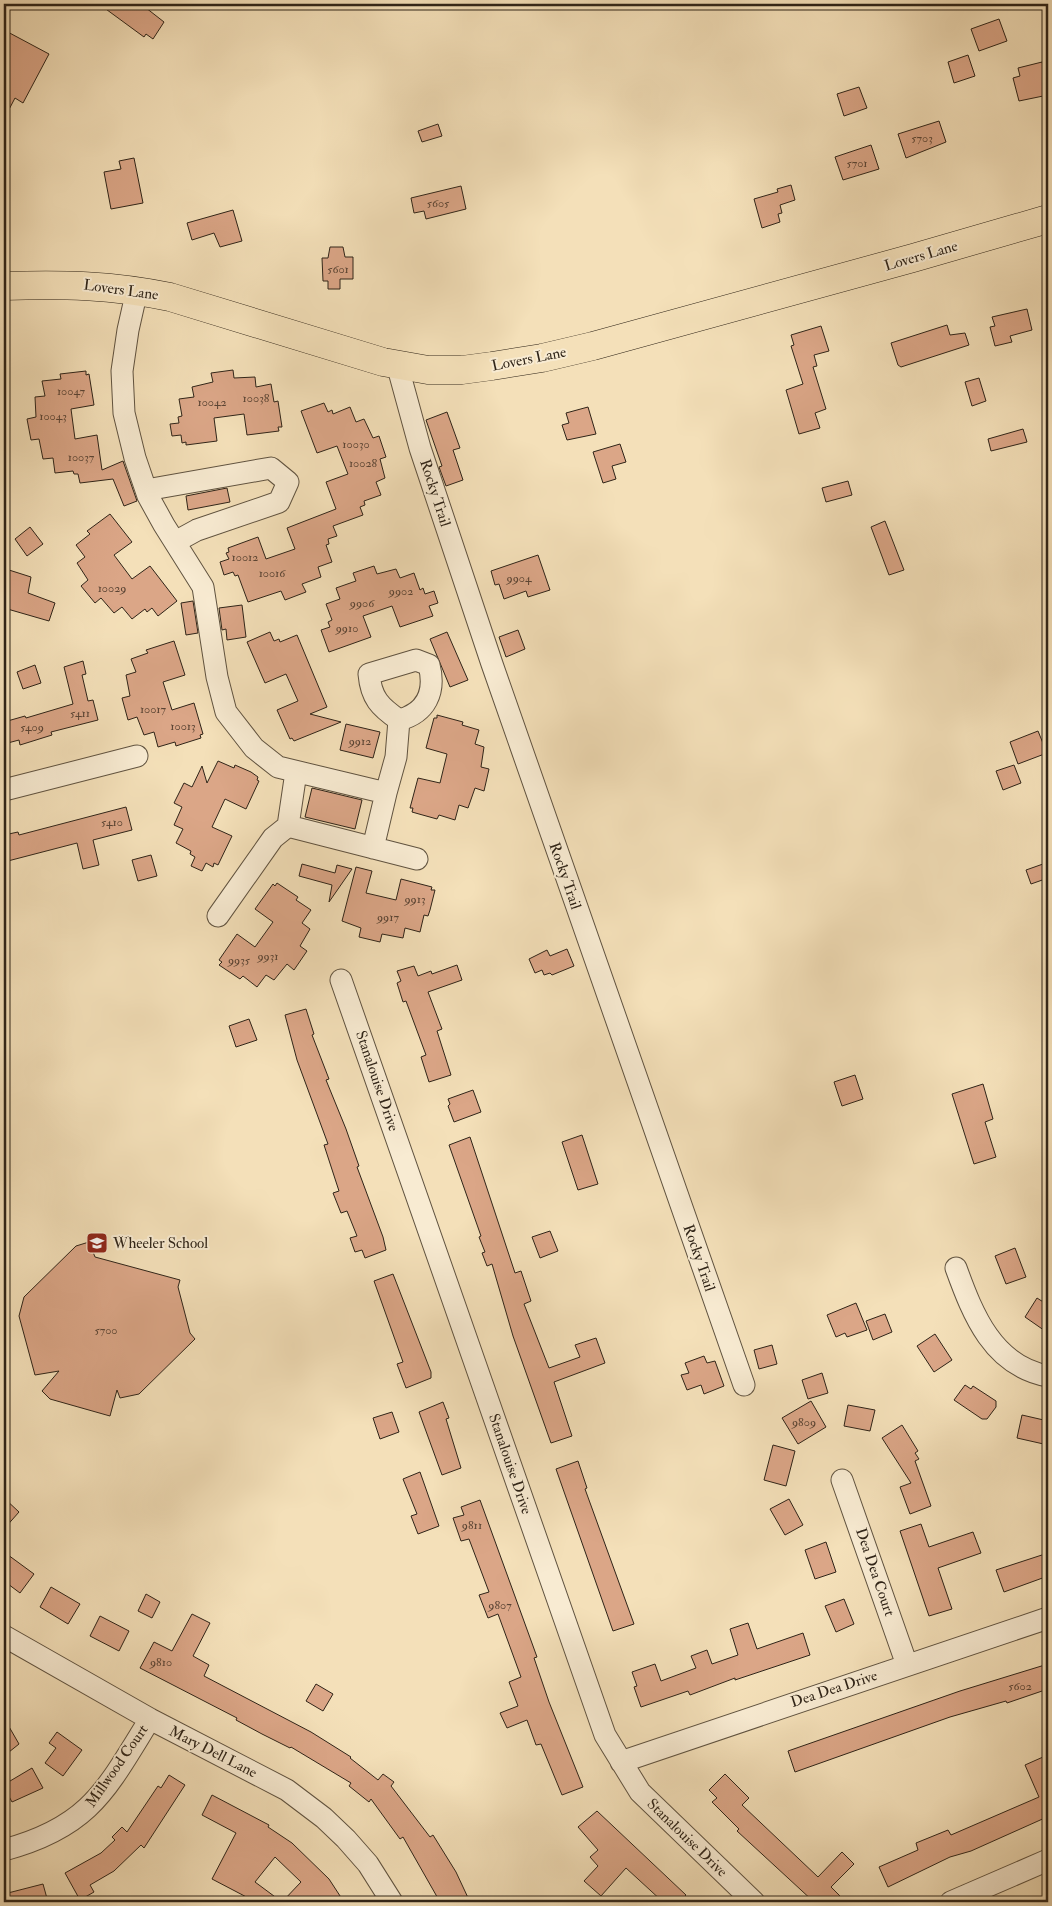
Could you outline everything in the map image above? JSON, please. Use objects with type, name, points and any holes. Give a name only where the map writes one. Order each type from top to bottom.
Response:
[{"type":"main road","name":"Lovers Lane","points":[[4,286],[78,284],[137,290],[170,297],[397,364],[428,370],[462,370],[542,358],[913,258],[1048,219]]},
{"type":"street","points":[[137,290],[128,330],[122,371],[124,413],[135,458],[146,490],[203,587],[217,678],[226,712],[254,748],[278,767],[386,793]]},
{"type":"street","name":"Rocky Trail","points":[[397,364],[420,448],[495,673],[744,1385]]},
{"type":"street","points":[[146,490],[271,468],[288,482],[279,502],[198,530],[175,542]]},
{"type":"street","points":[[373,848],[396,757],[399,720]]},
{"type":"street","points":[[4,790],[137,756]]},
{"type":"street","points":[[218,916],[273,838],[288,826],[296,772]]},
{"type":"street","points":[[288,826],[417,859]]},
{"type":"street","name":"Stanalouise Drive","points":[[341,980],[605,1735],[640,1792],[754,1902]]},
{"type":"street","points":[[956,1268],[968,1302],[981,1328],[991,1342],[1014,1363],[1026,1370],[1048,1376]]},
{"type":"street","name":"Dea Dea Court","points":[[842,1480],[907,1665]]},
{"type":"street","name":"Dea Dea Drive","points":[[621,1762],[1048,1618]]},
{"type":"street","name":"Mary Dell Lane","points":[[4,1636],[150,1719],[287,1790],[305,1802],[324,1818],[368,1864],[392,1902]]},
{"type":"street","name":"Millwood Court","points":[[4,1850],[54,1833],[81,1815],[104,1789],[150,1719]]},
{"type":"street","points":[[951,1902],[1048,1860]]},
{"type":"building","points":[[99,4],[141,4],[164,22],[153,39],[146,34],[144,37]]},
{"type":"building","points":[[999,19],[1007,41],[979,51],[971,29]]},
{"type":"building","points":[[4,30],[49,54],[23,103],[15,98],[4,119]]},
{"type":"building","points":[[968,55],[975,76],[954,83],[948,62]]},
{"type":"building","points":[[1042,62],[1044,69],[1048,67],[1048,95],[1019,101],[1013,78],[1020,76],[1018,68]]},
{"type":"building","points":[[859,87],[867,108],[844,116],[837,94]]},
{"type":"building","points":[[939,121],[946,142],[906,158],[898,134]]},
{"type":"building","points":[[438,124],[442,136],[422,142],[418,131]]},
{"type":"building","points":[[871,145],[879,169],[843,180],[835,157]]},
{"type":"building","points":[[134,158],[143,203],[111,209],[104,172],[121,169],[119,161]]},
{"type":"building","points":[[791,185],[795,200],[780,205],[782,213],[778,214],[780,222],[762,228],[754,199],[778,192],[777,189]]},
{"type":"building","points":[[461,186],[466,209],[426,219],[424,211],[414,213],[411,198]]},
{"type":"building","points":[[233,210],[242,241],[220,247],[214,233],[192,240],[187,223]]},
{"type":"building","points":[[330,247],[343,247],[345,257],[353,257],[353,279],[340,279],[340,289],[328,289],[328,281],[323,281],[322,258],[328,258]]},
{"type":"building","points":[[1027,309],[1032,330],[1010,336],[1012,342],[995,346],[990,327],[995,326],[992,317]]},
{"type":"building","points":[[947,325],[950,335],[965,333],[969,345],[901,367],[898,365],[891,343]]},
{"type":"building","points":[[821,326],[829,351],[814,355],[817,366],[813,367],[826,409],[815,413],[820,428],[799,434],[786,390],[803,384],[791,346],[794,345],[791,335]]},
{"type":"building","points":[[233,370],[234,378],[255,377],[256,387],[271,384],[274,402],[278,401],[282,427],[278,427],[279,431],[247,435],[244,414],[214,418],[217,441],[186,445],[186,442],[182,443],[181,435],[172,436],[170,424],[179,423],[178,417],[182,416],[179,399],[194,397],[192,387],[213,382],[211,373]]},
{"type":"building","points":[[86,371],[86,375],[89,374],[94,405],[71,409],[75,439],[97,435],[102,470],[123,461],[137,501],[124,506],[113,479],[80,483],[78,474],[74,474],[73,471],[55,473],[53,458],[43,459],[39,439],[31,440],[27,419],[36,417],[35,397],[45,396],[42,381],[61,379],[60,374]]},
{"type":"building","points":[[979,378],[986,401],[972,406],[965,382]]},
{"type":"building","points":[[324,403],[328,412],[332,410],[333,414],[350,407],[356,422],[364,419],[373,438],[379,436],[386,457],[380,459],[385,478],[376,482],[381,495],[364,501],[365,505],[360,507],[363,515],[333,526],[337,536],[328,539],[329,544],[326,545],[332,562],[318,567],[321,577],[302,584],[306,592],[285,600],[281,591],[248,602],[238,575],[235,576],[233,572],[224,575],[220,562],[229,559],[226,553],[229,552],[228,548],[258,537],[266,559],[295,549],[287,528],[336,509],[326,482],[348,474],[337,446],[317,453],[301,411]]},
{"type":"building","points":[[588,407],[596,434],[567,440],[562,425],[569,423],[566,413]]},
{"type":"building","points":[[447,412],[460,448],[453,450],[463,480],[446,486],[439,467],[442,466],[426,420]]},
{"type":"building","points":[[1023,429],[1027,442],[991,451],[988,439]]},
{"type":"building","points":[[620,444],[626,462],[612,466],[616,479],[603,483],[593,452]]},
{"type":"building","points":[[848,481],[852,495],[826,502],[822,488]]},
{"type":"building","points":[[227,488],[230,502],[188,510],[186,496]]},
{"type":"building","points":[[110,514],[132,542],[114,555],[132,579],[150,566],[177,601],[158,616],[152,608],[147,612],[145,609],[132,619],[122,607],[114,613],[101,598],[95,603],[81,586],[88,580],[77,563],[85,557],[76,545],[90,534],[87,531]]},
{"type":"building","points":[[885,521],[904,570],[889,575],[871,527]]},
{"type":"building","points":[[30,527],[43,544],[27,556],[15,539]]},
{"type":"building","points":[[538,555],[550,590],[528,597],[526,591],[504,599],[499,584],[495,585],[491,571]]},
{"type":"building","points":[[374,566],[377,574],[396,569],[400,578],[414,573],[420,590],[423,588],[425,594],[434,591],[438,603],[429,606],[433,616],[400,627],[392,606],[363,616],[371,637],[329,652],[321,630],[330,627],[328,622],[332,620],[326,604],[340,599],[336,588],[356,581],[353,573]]},
{"type":"building","points":[[9,570],[31,577],[28,593],[55,603],[49,621],[4,608],[4,578],[6,579]]},
{"type":"building","points":[[193,601],[198,633],[186,635],[181,603]]},
{"type":"building","points":[[242,605],[246,637],[227,640],[226,629],[222,630],[219,608]]},
{"type":"building","points":[[518,630],[525,649],[506,657],[499,637]]},
{"type":"building","points":[[270,632],[274,641],[279,639],[280,642],[297,635],[327,707],[310,714],[341,722],[294,741],[292,738],[290,739],[277,710],[298,701],[286,674],[265,683],[247,642]]},
{"type":"building","points":[[447,632],[468,680],[450,687],[430,639]]},
{"type":"building","points":[[174,641],[185,675],[163,682],[172,710],[194,703],[203,734],[200,735],[201,738],[176,746],[175,742],[158,747],[154,732],[144,735],[137,717],[128,720],[122,698],[130,696],[126,675],[136,672],[131,659],[148,653],[146,650]]},
{"type":"building","points":[[83,661],[86,674],[82,675],[88,701],[93,700],[98,720],[51,732],[52,735],[20,745],[19,740],[4,744],[4,722],[25,716],[26,718],[73,704],[64,667]]},
{"type":"building","points":[[35,665],[41,683],[23,689],[17,672]]},
{"type":"building","points":[[437,715],[463,722],[462,725],[479,730],[475,744],[484,747],[481,767],[489,769],[484,791],[475,788],[468,808],[459,805],[455,820],[439,815],[437,819],[412,812],[413,808],[410,808],[418,778],[440,783],[447,754],[426,748],[434,718],[437,718]]},
{"type":"building","points":[[346,724],[380,732],[373,758],[340,750]]},
{"type":"building","points":[[1038,731],[1047,753],[1018,764],[1010,742]]},
{"type":"building","points":[[218,761],[234,768],[235,765],[251,772],[258,777],[257,780],[259,781],[246,809],[225,799],[212,827],[232,836],[218,865],[214,863],[213,867],[206,863],[202,871],[191,866],[195,857],[190,854],[191,851],[176,843],[183,829],[174,825],[182,807],[174,803],[184,783],[192,787],[202,766],[207,783]]},
{"type":"building","points":[[1014,765],[1021,783],[1003,790],[996,771]]},
{"type":"building","points":[[312,788],[362,800],[355,829],[305,817]]},
{"type":"building","points":[[126,807],[132,830],[93,840],[99,865],[83,869],[77,843],[4,862],[4,835],[18,832],[19,835]]},
{"type":"building","points":[[151,855],[157,876],[138,881],[132,860]]},
{"type":"building","points":[[302,864],[335,873],[337,865],[352,869],[329,902],[332,885],[299,876]]},
{"type":"building","points":[[1043,864],[1048,878],[1031,884],[1026,870]]},
{"type":"building","points":[[356,867],[372,871],[366,893],[396,900],[401,879],[432,887],[431,890],[435,890],[428,916],[424,915],[420,932],[405,928],[403,938],[382,934],[380,942],[359,937],[361,928],[342,921]]},
{"type":"building","points":[[277,883],[298,897],[296,900],[311,910],[302,923],[310,929],[300,946],[307,951],[294,970],[287,964],[274,980],[266,975],[257,987],[243,976],[240,979],[219,965],[222,962],[219,960],[237,934],[255,947],[273,922],[255,909],[273,884],[275,886]]},
{"type":"building","points":[[567,949],[574,966],[552,975],[550,973],[544,975],[542,970],[535,973],[529,959],[547,950],[550,956]]},
{"type":"building","points":[[457,965],[462,980],[428,992],[442,1029],[437,1031],[451,1075],[429,1082],[421,1057],[426,1055],[406,1001],[403,1002],[397,983],[401,981],[397,971],[414,966],[418,976],[431,971],[432,974]]},
{"type":"building","points":[[306,1009],[314,1034],[312,1035],[329,1079],[326,1080],[346,1129],[359,1166],[357,1167],[383,1237],[386,1250],[365,1258],[362,1250],[355,1252],[350,1238],[357,1236],[347,1211],[341,1213],[333,1193],[339,1191],[324,1145],[328,1144],[297,1060],[285,1015]]},
{"type":"building","points":[[249,1019],[257,1040],[236,1047],[229,1026]]},
{"type":"building","points":[[855,1075],[863,1099],[842,1106],[834,1082]]},
{"type":"building","points":[[983,1084],[993,1119],[985,1122],[996,1157],[974,1164],[952,1094]]},
{"type":"building","points":[[473,1090],[481,1112],[454,1122],[448,1106],[450,1104],[448,1099]]},
{"type":"building","points":[[582,1135],[598,1184],[578,1190],[562,1142]]},
{"type":"building","points":[[470,1137],[515,1273],[521,1271],[531,1301],[524,1304],[549,1368],[580,1357],[575,1345],[596,1338],[605,1363],[554,1382],[572,1436],[551,1443],[513,1336],[492,1264],[487,1266],[482,1253],[485,1252],[479,1237],[481,1236],[449,1145]]},
{"type":"building","points":[[550,1231],[558,1251],[540,1258],[532,1237]]},
{"type":"building","points":[[89,1242],[95,1257],[180,1280],[178,1287],[190,1333],[195,1339],[139,1394],[120,1398],[117,1390],[110,1416],[50,1399],[42,1391],[59,1371],[35,1375],[19,1316],[24,1297],[76,1246]]},
{"type":"building","points":[[1015,1248],[1026,1277],[1006,1284],[995,1256]]},
{"type":"building","points":[[393,1274],[431,1372],[431,1378],[406,1388],[397,1364],[403,1362],[374,1281]]},
{"type":"building","points":[[1037,1298],[1048,1305],[1048,1333],[1025,1317]]},
{"type":"building","points":[[856,1303],[867,1330],[847,1337],[845,1333],[836,1337],[827,1315]]},
{"type":"building","points":[[885,1314],[892,1332],[873,1340],[866,1321]]},
{"type":"building","points":[[935,1334],[952,1360],[934,1372],[917,1346]]},
{"type":"building","points":[[772,1345],[777,1364],[759,1369],[754,1350]]},
{"type":"building","points":[[704,1356],[707,1363],[715,1361],[724,1386],[704,1394],[701,1385],[687,1390],[681,1375],[689,1373],[685,1363]]},
{"type":"building","points":[[822,1373],[828,1393],[808,1399],[802,1380]]},
{"type":"building","points":[[965,1385],[971,1389],[973,1386],[996,1401],[996,1407],[987,1419],[982,1419],[954,1400]]},
{"type":"building","points":[[811,1401],[826,1427],[798,1444],[782,1418]]},
{"type":"building","points":[[443,1402],[449,1418],[446,1419],[461,1468],[442,1475],[419,1412]]},
{"type":"building","points":[[848,1405],[875,1410],[870,1431],[844,1426]]},
{"type":"building","points":[[392,1412],[399,1432],[380,1439],[373,1418]]},
{"type":"building","points":[[1022,1415],[1048,1421],[1048,1445],[1017,1438]]},
{"type":"building","points":[[902,1425],[918,1451],[915,1453],[919,1459],[915,1461],[931,1506],[910,1514],[900,1487],[911,1483],[882,1438]]},
{"type":"building","points":[[773,1445],[795,1451],[786,1486],[764,1480]]},
{"type":"building","points":[[578,1461],[587,1488],[585,1489],[634,1624],[613,1631],[556,1469]]},
{"type":"building","points":[[420,1472],[439,1526],[418,1534],[411,1516],[417,1514],[403,1479]]},
{"type":"building","points":[[4,1498],[19,1512],[4,1529]]},
{"type":"building","points":[[789,1499],[803,1525],[785,1535],[770,1509]]},
{"type":"building","points":[[480,1500],[537,1657],[534,1658],[549,1702],[583,1787],[562,1795],[541,1744],[536,1745],[527,1720],[507,1728],[500,1713],[518,1706],[509,1682],[521,1677],[498,1614],[488,1618],[479,1595],[489,1592],[469,1539],[461,1541],[453,1518],[464,1515],[461,1507]]},
{"type":"building","points":[[921,1524],[929,1547],[973,1532],[981,1553],[938,1568],[952,1609],[929,1616],[900,1531]]},
{"type":"building","points":[[826,1542],[836,1572],[815,1579],[805,1550]]},
{"type":"building","points":[[4,1552],[34,1574],[20,1593],[4,1581]]},
{"type":"building","points":[[1048,1553],[1048,1576],[1004,1592],[996,1570]]},
{"type":"building","points":[[51,1587],[80,1604],[68,1624],[40,1607]]},
{"type":"building","points":[[146,1594],[160,1602],[152,1618],[138,1611]]},
{"type":"building","points":[[844,1599],[854,1624],[836,1632],[825,1606]]},
{"type":"building","points":[[192,1614],[210,1623],[193,1656],[209,1665],[204,1676],[311,1732],[351,1757],[378,1780],[383,1774],[394,1782],[391,1786],[430,1837],[433,1835],[456,1872],[470,1902],[440,1902],[403,1837],[400,1839],[371,1799],[369,1802],[349,1786],[351,1783],[291,1747],[262,1734],[236,1720],[237,1718],[140,1668],[154,1642],[172,1651]]},
{"type":"building","points":[[100,1616],[129,1631],[119,1651],[90,1636]]},
{"type":"building","points":[[748,1623],[757,1649],[803,1633],[810,1655],[735,1680],[735,1678],[690,1695],[688,1691],[641,1707],[634,1687],[637,1686],[632,1672],[655,1664],[661,1681],[696,1668],[691,1656],[707,1650],[712,1664],[738,1655],[730,1629]]},
{"type":"building","points":[[1048,1664],[1048,1689],[1007,1703],[1006,1701],[950,1717],[795,1772],[788,1751],[960,1691]]},
{"type":"building","points":[[316,1684],[333,1694],[323,1711],[306,1701]]},
{"type":"building","points":[[4,1718],[19,1744],[4,1756]]},
{"type":"building","points":[[57,1732],[82,1750],[63,1776],[45,1763],[56,1748],[49,1743]]},
{"type":"building","points":[[1043,1757],[1048,1768],[1048,1819],[1047,1817],[971,1851],[950,1857],[888,1887],[879,1867],[918,1850],[916,1843],[948,1830],[951,1835],[1039,1797],[1025,1765]]},
{"type":"building","points":[[32,1768],[43,1788],[12,1802],[5,1789],[5,1784]]},
{"type":"building","points":[[725,1774],[749,1798],[742,1805],[818,1877],[842,1852],[854,1864],[831,1887],[846,1902],[814,1902],[737,1831],[739,1829],[712,1802],[717,1798],[709,1790]]},
{"type":"building","points":[[169,1775],[185,1785],[144,1848],[141,1845],[114,1871],[90,1885],[94,1892],[80,1900],[65,1873],[101,1853],[115,1840],[112,1837],[122,1827],[127,1832],[158,1786],[161,1788]]},
{"type":"building","points":[[212,1795],[269,1825],[268,1827],[292,1843],[329,1879],[344,1902],[282,1902],[256,1902],[212,1879],[236,1833],[202,1815]],"holes":[[[275,1857],[301,1882],[282,1902],[255,1882]]]},
{"type":"building","points":[[597,1811],[686,1895],[679,1902],[663,1902],[626,1868],[601,1896],[584,1881],[598,1866],[590,1857],[598,1850],[578,1827]]},
{"type":"building","points":[[43,1884],[48,1902],[4,1902],[4,1894]]},
{"type":"place","name":"Wheeler School","points":[[97,1243]]}]
